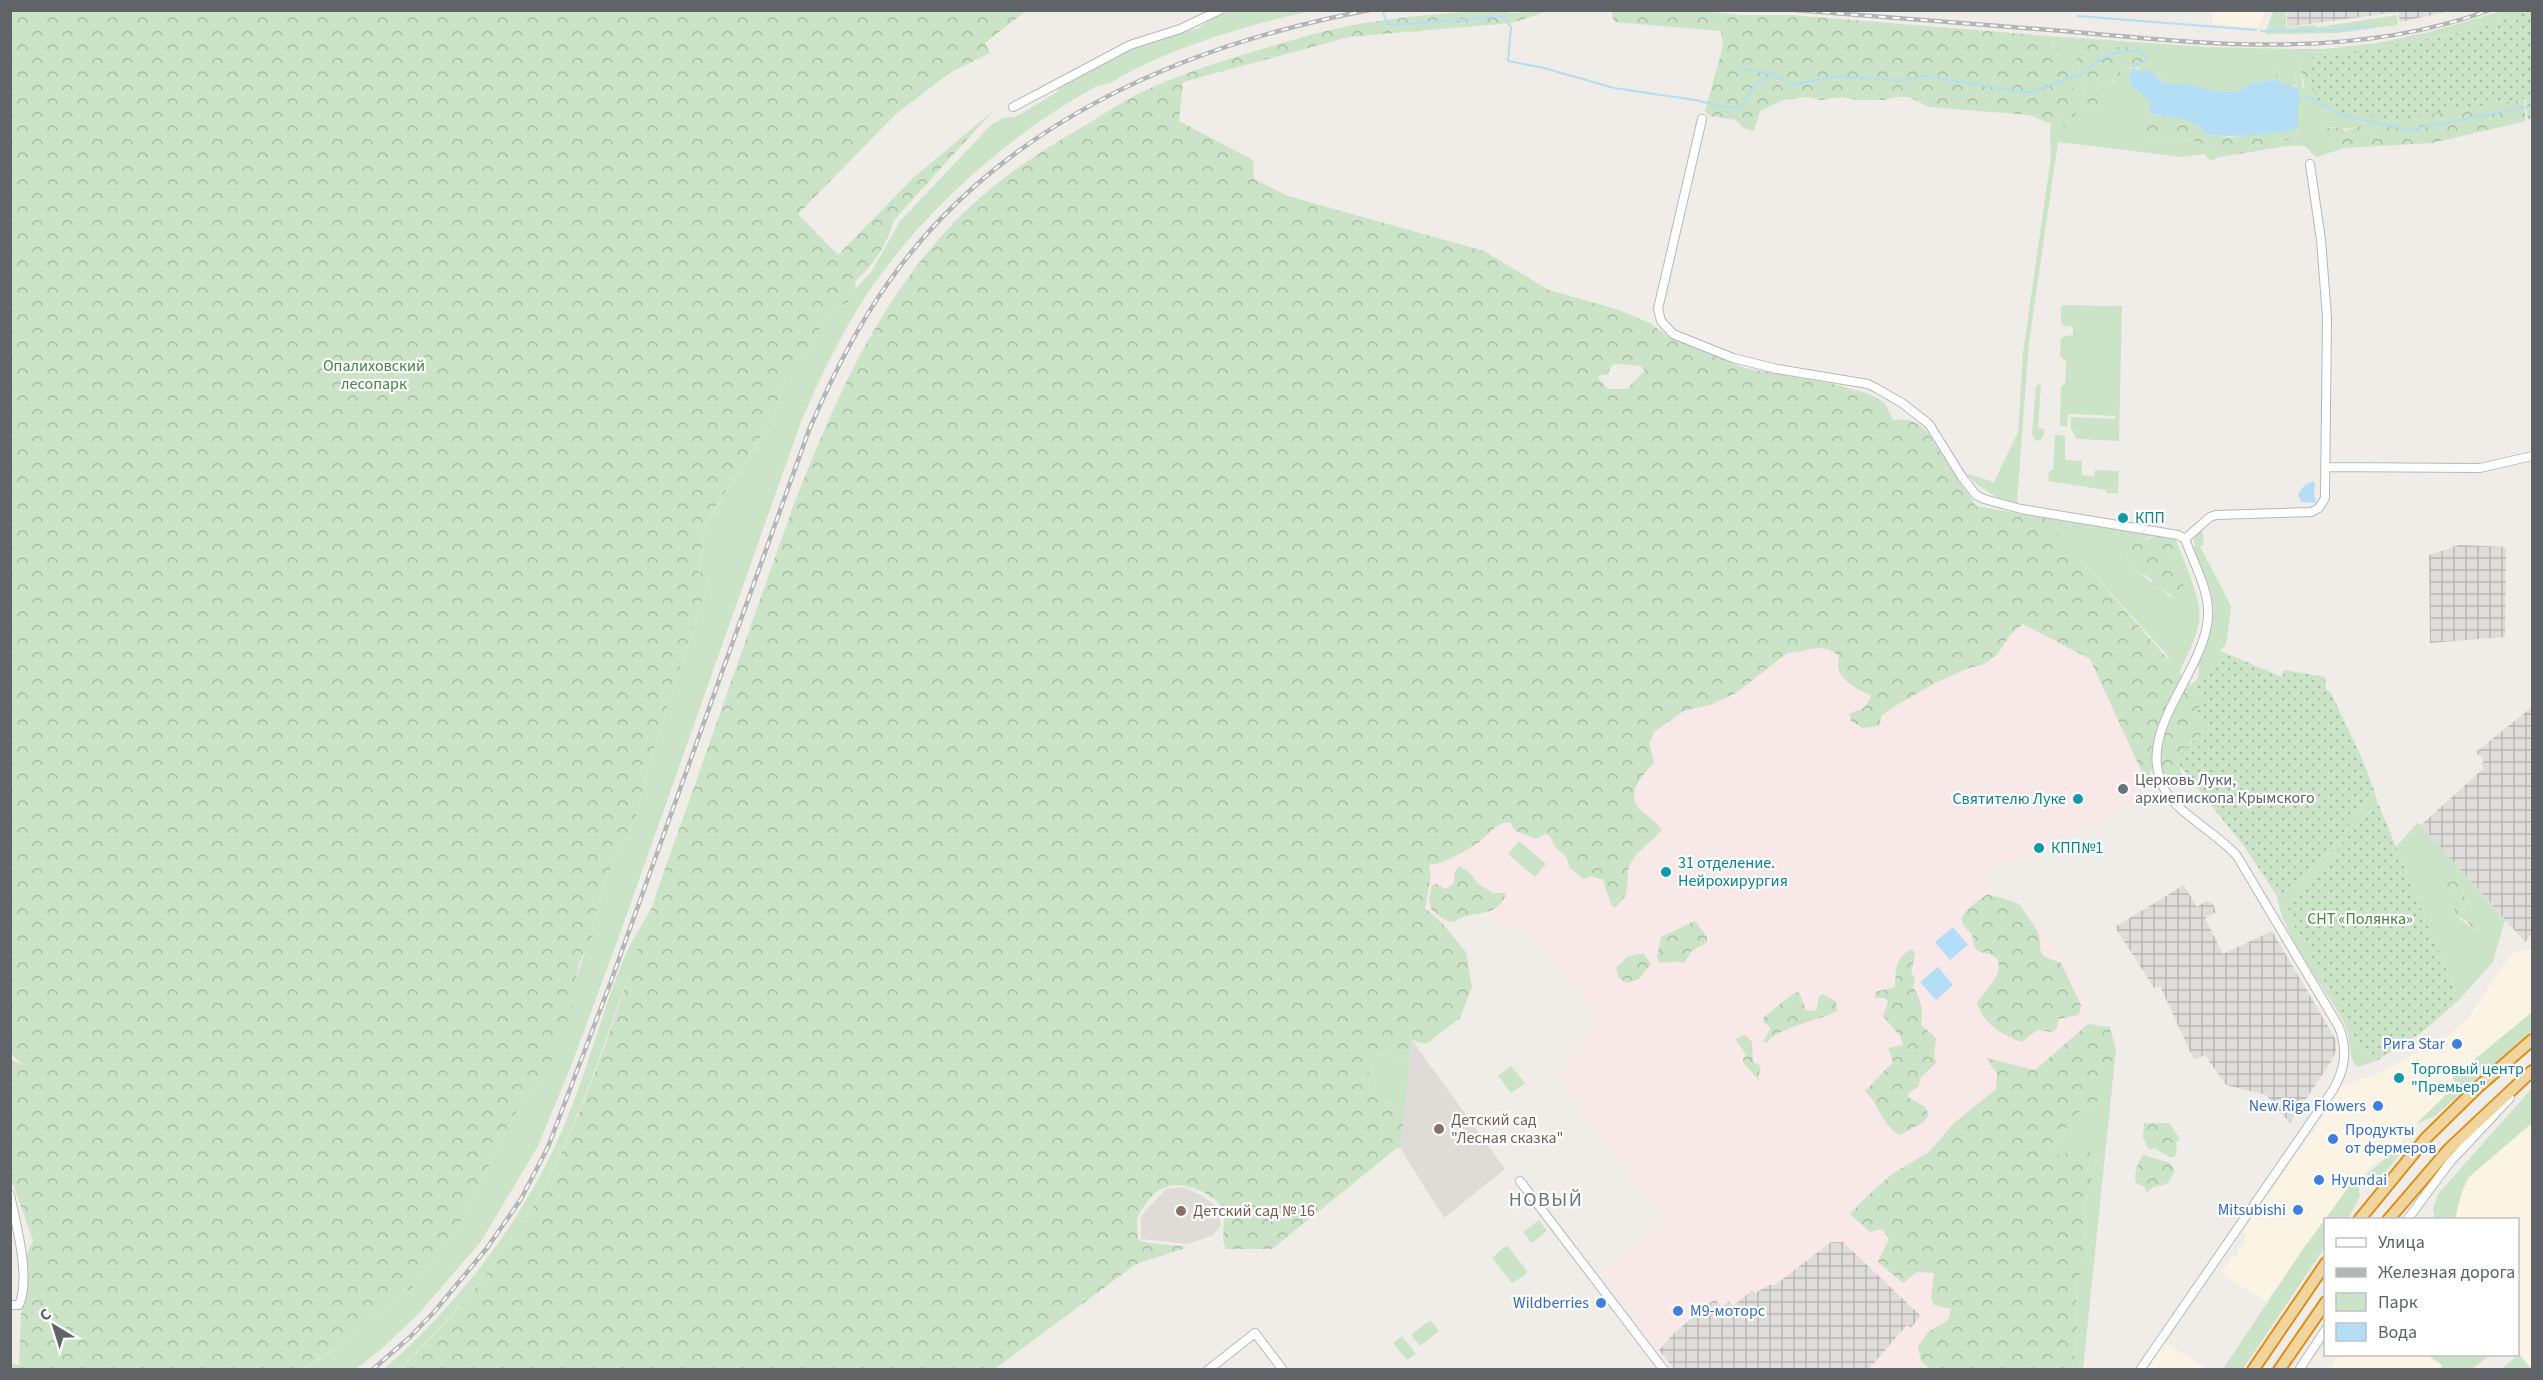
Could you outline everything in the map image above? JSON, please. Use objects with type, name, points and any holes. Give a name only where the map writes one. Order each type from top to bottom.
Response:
[{"type":"highway","points":[[2361,1218],[2434,1129],[2532,1040]]},
{"type":"highway","points":[[2390,1218],[2449,1149],[2532,1071]]},
{"type":"highway","points":[[2253,1370],[2324,1264]]},
{"type":"highway","points":[[2279,1370],[2324,1303]]},
{"type":"street","points":[[1013,107],[1130,45],[1180,29],[1220,10]]},
{"type":"street","points":[[1702,118],[1658,309],[1659,317],[1666,329],[1715,351],[1753,364],[1857,381],[1876,388],[1902,403],[1929,424],[1962,477],[1976,495],[1984,499],[2021,509],[2178,535],[2185,539],[2206,597],[2207,624],[2191,668],[2161,729],[2155,751],[2156,772],[2170,798],[2224,842],[2237,856],[2339,1027],[2344,1039],[2345,1059],[2341,1077],[2333,1090],[2140,1370]]},
{"type":"street","points":[[2185,539],[2216,514],[2307,513],[2315,510],[2325,498],[2327,317],[2321,240],[2310,164]]},
{"type":"street","points":[[2325,467],[2480,468],[2532,456]]},
{"type":"street","points":[[2408,1218],[2450,1162],[2532,1076]]},
{"type":"street","points":[[1520,1181],[1664,1370]]},
{"type":"street","points":[[10,1195],[22,1254],[22,1297],[19,1305],[12,1305]]},
{"type":"street","points":[[2299,1370],[2324,1331]]},
{"type":"street","points":[[1209,1370],[1255,1333],[1281,1367]]},
{"type":"shaded area","points":[[2213,10],[2266,11],[2258,28],[2213,24]]},
{"type":"shaded area","points":[[2287,10],[2450,11],[2400,22],[2398,12],[2287,27]]},
{"type":"shaded area","points":[[2459,545],[2506,547],[2505,637],[2430,643],[2429,555]]},
{"type":"shaded area","points":[[2023,624],[2090,659],[2146,781],[2143,796],[2135,805],[2058,838],[2059,841],[2051,845],[2052,848],[2030,857],[2027,853],[1999,864],[1986,875],[1984,885],[1988,891],[2020,903],[2051,942],[2079,984],[2088,1024],[2110,1027],[2113,1031],[2116,1049],[2113,1084],[2083,1369],[1869,1369],[1907,1325],[1911,1328],[1921,1316],[1843,1242],[1831,1242],[1774,1285],[1769,1285],[1755,1293],[1752,1290],[1733,1306],[1729,1301],[1722,1307],[1716,1300],[1712,1301],[1674,1333],[1659,1350],[1600,1272],[1666,1221],[1557,1076],[1585,1043],[1579,1035],[1600,1018],[1537,939],[1493,918],[1475,896],[1442,923],[1425,908],[1413,833],[1598,671]]},
{"type":"shaded area","points":[[2532,707],[2532,934],[2525,942],[2421,825],[2484,768],[2481,764],[2484,761],[2476,752]]},
{"type":"shaded area","points":[[2184,885],[2197,907],[2206,901],[2213,904],[2216,912],[2205,918],[2223,954],[2272,931],[2336,1040],[2336,1050],[2332,1060],[2290,1123],[2266,1095],[2226,1085],[2205,1055],[2194,1060],[2160,986],[2154,988],[2115,927]]},
{"type":"shaded area","points":[[2532,949],[2532,1012],[2453,1078],[2457,1083],[2394,1149],[2351,1183],[2266,1302],[2221,1273],[2233,1256],[2237,1256],[2238,1248],[2244,1245],[2246,1231],[2244,1229],[2321,1120],[2340,1087],[2379,1073],[2423,1049],[2427,1052],[2467,1020],[2504,964],[2515,952]]},
{"type":"shaded area","name":"Детский сад \"Лесная сказка\"","points":[[1412,1040],[1505,1169],[1444,1218],[1400,1148]]},
{"type":"shaded area","points":[[2532,1123],[2532,1369],[2519,1353],[2519,1218],[2439,1218],[2469,1177]]},
{"type":"shaded area","name":"Детский сад № 16","points":[[1183,1187],[1201,1195],[1215,1205],[1221,1225],[1213,1235],[1188,1244],[1141,1239],[1141,1216],[1166,1189]]},
{"type":"shaded area","points":[[1831,1242],[1843,1242],[1921,1316],[1911,1328],[1907,1325],[1869,1369],[1674,1369],[1659,1350],[1674,1333],[1712,1300],[1716,1300],[1722,1307],[1729,1301],[1733,1306],[1752,1290],[1755,1293],[1769,1285],[1775,1285]]},
{"type":"shaded area","points":[[2165,1342],[2207,1369],[2147,1369]]},
{"type":"shaded area","points":[[2339,1356],[2436,1356],[2447,1370],[2332,1370],[2330,1368]]},
{"type":"green space","points":[[1498,10],[1511,13],[1549,11],[1512,23],[1349,37],[1183,82],[1179,121],[1253,160],[1254,179],[1288,196],[1484,251],[1549,290],[1619,310],[1650,323],[1667,336],[1745,368],[1829,383],[1870,394],[1885,403],[1893,420],[1904,419],[1920,425],[1976,506],[2044,518],[2205,701],[2206,729],[2189,744],[2182,754],[2180,767],[2182,776],[2175,779],[2153,768],[2146,781],[2090,659],[2023,624],[2010,635],[1997,655],[1982,665],[1937,682],[1882,715],[1879,726],[1863,728],[1851,721],[1849,714],[1864,707],[1871,696],[1846,681],[1842,676],[1838,664],[1839,656],[1832,651],[1820,648],[1787,653],[1736,693],[1710,705],[1684,711],[1655,731],[1649,743],[1654,762],[1639,781],[1634,794],[1638,807],[1662,830],[1632,861],[1625,895],[1615,908],[1611,905],[1603,880],[1592,876],[1583,879],[1570,868],[1566,857],[1554,846],[1550,836],[1545,834],[1536,839],[1516,831],[1510,823],[1497,826],[1479,842],[1455,856],[1441,863],[1429,865],[1431,875],[1425,908],[1442,923],[1466,952],[1472,987],[1460,1018],[1426,1044],[1412,1040],[1409,1066],[1392,1055],[1381,1054],[1368,1074],[1369,1084],[1374,1097],[1405,1109],[1400,1148],[1397,1148],[1272,1249],[1226,1249],[1223,1238],[1222,1209],[1215,1200],[1202,1192],[1181,1185],[1161,1189],[1150,1198],[1139,1216],[1138,1240],[1186,1248],[1136,1264],[995,1369],[400,1370],[460,1306],[514,1237],[544,1187],[562,1150],[594,1075],[809,465],[840,394],[876,326],[920,262],[961,216],[1010,173],[1123,102],[1150,89],[1234,58],[1336,29],[1398,18]],"holes":[[[1612,365],[1640,366],[1645,370],[1627,389],[1608,389],[1598,378],[1600,375],[1607,375]]]},
{"type":"green space","points":[[1692,10],[1741,15],[1792,15],[2048,36],[2054,39],[2053,48],[2072,50],[2074,105],[2065,115],[2051,124],[2029,115],[1929,107],[1909,97],[1857,100],[1842,97],[1821,100],[1807,97],[1784,100],[1760,111],[1754,131],[1743,128],[1736,120],[1710,116],[1705,111],[1723,46],[1721,31],[1614,22],[1611,11]]},
{"type":"green space","points":[[2528,10],[2532,11],[2532,118],[2528,120],[2525,99],[2446,111],[2401,121],[2341,112],[2315,99],[2308,58],[2473,30]]},
{"type":"green space","name":"Опалиховский лесопарк","points":[[11,11],[1026,11],[985,43],[990,53],[951,72],[896,114],[798,214],[838,255],[913,178],[993,111],[894,220],[879,253],[868,269],[855,281],[856,288],[848,302],[827,313],[805,359],[786,375],[773,418],[705,524],[699,572],[710,577],[652,755],[634,823],[608,873],[594,919],[593,940],[579,966],[578,994],[545,1078],[516,1112],[463,1219],[412,1288],[388,1306],[381,1308],[367,1326],[357,1334],[303,1369],[11,1369],[11,1364],[19,1365],[27,1253],[33,1241],[12,1181],[11,1060],[22,1064],[11,1054]]},
{"type":"green space","points":[[1228,11],[1312,11],[1236,30],[1183,48],[1110,83],[1097,86],[1066,104],[1011,142],[960,186],[913,235],[865,297],[830,359],[801,422],[621,931],[571,1066],[538,1146],[480,1243],[420,1312],[385,1346],[356,1369],[303,1370],[357,1334],[367,1326],[381,1308],[388,1306],[412,1288],[463,1219],[516,1112],[545,1078],[586,948],[593,940],[594,919],[608,873],[634,823],[652,755],[710,577],[699,573],[705,525],[773,418],[786,375],[805,359],[827,313],[848,302],[856,288],[871,272],[901,220],[991,125],[1003,118],[1015,117],[1057,92],[1060,85],[1133,46],[1199,28],[1217,15]]},
{"type":"green space","points":[[2273,11],[2286,11],[2286,28],[2313,25],[2319,27],[2397,15],[2398,25],[2337,33],[2265,34]]},
{"type":"green space","points":[[2502,11],[2528,11],[2473,30],[2314,57],[2324,49],[2377,43],[2429,32]]},
{"type":"green space","points":[[2048,36],[2207,47],[2297,49],[2293,53],[2300,66],[2303,88],[2322,100],[2395,115],[2371,133],[2364,131],[2361,126],[2350,129],[2325,128],[2327,141],[2345,148],[2316,157],[2305,146],[2286,146],[2245,153],[2250,146],[2293,139],[2298,134],[2296,74],[2278,66],[2276,80],[2253,83],[2237,92],[2214,91],[2188,84],[2166,84],[2156,75],[2133,72],[2130,85],[2151,102],[2148,108],[2151,114],[2147,114],[2147,137],[2192,141],[2211,146],[2219,157],[2210,161],[2205,154],[2183,157],[2058,142],[2029,343],[2017,503],[1989,492],[1965,473],[1994,482],[2018,432],[2023,353],[2051,157],[2050,127],[2065,115],[2053,48],[2054,39]],"holes":[[[2101,50],[2107,50],[2141,69],[2124,68],[2114,82],[2103,83],[2101,88],[2103,108],[2091,110],[2076,101],[2084,95],[2085,82],[2078,79],[2080,65]]]},
{"type":"green space","points":[[2094,41],[2101,50],[2112,47],[2144,47],[2151,61],[2149,67],[2124,68],[2115,81],[2103,83],[2101,88],[2106,91],[2102,108],[2091,110],[2076,101],[2077,94],[2084,95],[2085,82],[2078,79],[2080,65],[2077,60],[2076,43]]},
{"type":"green space","points":[[2297,49],[2324,49],[2313,59],[2322,100],[2320,104],[2313,101],[2313,93],[2306,95],[2300,66],[2293,53]]},
{"type":"green space","points":[[2281,65],[2293,71],[2298,83],[2292,87],[2276,80],[2277,68]]},
{"type":"green space","points":[[2523,94],[2526,121],[2433,143],[2345,148],[2327,141],[2318,134],[2316,127],[2319,123],[2325,128],[2342,128],[2345,131],[2361,126],[2364,131],[2371,133],[2395,115]]},
{"type":"green space","points":[[2072,111],[2079,115],[2082,129],[2079,131],[2062,126]]},
{"type":"green space","points":[[2147,114],[2188,121],[2196,124],[2208,135],[2230,137],[2297,129],[2298,134],[2293,139],[2250,146],[2245,153],[2219,157],[2211,146],[2192,141],[2147,137],[2141,133],[2140,127]]},
{"type":"green space","points":[[2065,305],[2122,306],[2119,441],[2076,439],[2071,428],[2071,417],[2115,419],[2116,400],[2115,416],[2068,414],[2067,426],[2060,426],[2061,387],[2065,383],[2066,361],[2060,356],[2061,338],[2073,335],[2073,327],[2064,326],[2061,322],[2061,307]]},
{"type":"green space","points":[[2041,383],[2038,428],[2044,429],[2044,435],[2039,441],[2035,440],[2032,434],[2036,386]]},
{"type":"green space","points":[[2055,434],[2065,436],[2065,460],[2082,461],[2082,475],[2094,477],[2095,470],[2119,471],[2118,493],[2106,493],[2106,490],[2048,481],[2049,471],[2053,470]]},
{"type":"green space","points":[[2045,515],[2091,526],[2175,537],[2192,580],[2199,613],[2196,635],[2179,674],[2165,653],[2044,519]],"holes":[[[2160,536],[2176,554],[2172,598],[2131,566],[2126,555],[2149,537]]]},
{"type":"green space","points":[[2202,529],[2204,545],[2200,546],[2231,606],[2227,639],[2225,646],[2220,650],[2223,652],[2193,689],[2190,686],[2198,678],[2197,666],[2214,612],[2210,589],[2192,549],[2195,546],[2195,536]]},
{"type":"green space","points":[[2160,536],[2168,544],[2173,544],[2183,579],[2181,592],[2176,598],[2153,584],[2151,579],[2131,566],[2119,547],[2135,542],[2140,543]]},
{"type":"green space","points":[[2223,652],[2282,677],[2284,670],[2325,677],[2326,690],[2330,691],[2360,754],[2374,790],[2331,849],[2306,875],[2277,896],[2244,846],[2178,764],[2182,751],[2206,729],[2195,711],[2205,701],[2193,689]]},
{"type":"green space","points":[[2374,790],[2378,803],[2292,900],[2287,913],[2361,1048],[2376,1061],[2357,1067],[2352,1058],[2344,1023],[2287,929],[2277,896],[2306,875],[2331,849]]},
{"type":"green space","name":"СНТ «Полянка»","points":[[2378,803],[2459,1000],[2421,1033],[2376,1061],[2361,1048],[2287,913],[2292,900]]},
{"type":"green space","points":[[2417,823],[2421,825],[2505,920],[2493,962],[2459,1000],[2396,847]],"holes":[[[2449,882],[2464,889],[2463,895],[2471,903],[2473,930],[2453,912],[2454,895],[2447,893]]]},
{"type":"green space","points":[[1519,841],[1546,864],[1535,877],[1508,854]]},
{"type":"green space","points":[[1459,866],[1492,893],[1506,893],[1494,909],[1451,922],[1443,919],[1431,909],[1429,899],[1432,885],[1437,884],[1446,889],[1454,883],[1454,873]]},
{"type":"green space","points":[[2459,881],[2464,885],[2463,895],[2471,903],[2470,913],[2484,922],[2485,926],[2479,931],[2473,929],[2467,921],[2454,915],[2454,895],[2447,893],[2445,887],[2449,882]]},
{"type":"green space","points":[[1988,894],[2021,906],[2037,931],[2042,954],[2061,963],[2081,1005],[2079,1015],[2058,1019],[2057,1028],[2053,1032],[2037,1030],[2022,1042],[1994,1028],[1980,1011],[1977,1003],[1999,967],[1994,956],[1976,949],[1972,935],[1962,920],[1970,907]]},
{"type":"green space","points":[[651,908],[635,960],[583,1101],[554,1167],[529,1213],[496,1261],[440,1328],[400,1369],[383,1370],[459,1294],[502,1237],[540,1176],[566,1121],[625,956]]},
{"type":"green space","points":[[1695,921],[1707,937],[1707,942],[1692,951],[1684,963],[1659,962],[1657,957],[1661,937]]},
{"type":"green space","points":[[1912,949],[1915,954],[1911,973],[1915,977],[1913,987],[1921,1005],[1921,1025],[1936,1038],[1934,1054],[1936,1063],[1921,1077],[1918,1087],[1909,1092],[1908,1097],[1925,1107],[1929,1116],[1921,1124],[1899,1135],[1888,1126],[1865,1091],[1893,1062],[1888,1048],[1903,1045],[1900,1036],[1883,1016],[1888,1002],[1885,998],[1875,998],[1875,992],[1895,987],[1899,960]]},
{"type":"green space","points":[[1643,953],[1651,964],[1639,979],[1627,983],[1619,978],[1616,968],[1627,957]]},
{"type":"green space","points":[[1799,992],[1806,1010],[1816,1011],[1819,996],[1823,994],[1836,1001],[1837,1011],[1778,1033],[1767,1043],[1763,1041],[1771,1028],[1763,1022],[1764,1017],[1794,993]]},
{"type":"green space","points":[[2532,1012],[2532,1031],[2435,1116],[2416,1124],[2457,1084],[2452,1078]]},
{"type":"green space","points":[[2088,1024],[2110,1027],[2114,1049],[2113,1061],[2109,1061],[2095,1079],[2104,1092],[2095,1104],[2082,1108],[2053,1146],[2060,1157],[2078,1146],[2098,1157],[2084,1209],[2087,1259],[2076,1282],[2077,1329],[2073,1369],[1930,1369],[1921,1361],[1918,1347],[1928,1332],[1948,1320],[1951,1309],[1934,1305],[1931,1297],[1934,1273],[1917,1272],[1903,1283],[1878,1262],[1889,1239],[1882,1229],[1870,1232],[1850,1214],[1892,1174],[1929,1152],[1954,1123],[1996,1089],[1997,1074],[1986,1058],[2035,1070]]},
{"type":"green space","points":[[2110,1027],[2116,1049],[2083,1369],[2073,1369],[2077,1329],[2076,1282],[2087,1259],[2084,1209],[2098,1157],[2060,1157],[2053,1146],[2082,1108],[2095,1104],[2095,1079],[2109,1061],[2114,1049]]},
{"type":"green space","points":[[1745,1035],[1752,1042],[1753,1061],[1761,1067],[1758,1077],[1760,1081],[1744,1064],[1743,1059],[1746,1055],[1735,1039]]},
{"type":"green space","points":[[1381,1054],[1392,1055],[1409,1066],[1405,1109],[1374,1097],[1368,1074]]},
{"type":"green space","points":[[1511,1066],[1525,1083],[1511,1093],[1498,1076]]},
{"type":"green space","points":[[2532,1088],[2532,1123],[2469,1177],[2462,1191],[2455,1218],[2435,1218],[2433,1209],[2438,1194]]},
{"type":"green space","points":[[2144,1123],[2169,1123],[2180,1139],[2176,1143],[2177,1153],[2174,1157],[2169,1157],[2155,1148],[2149,1150],[2143,1138]]},
{"type":"green space","points":[[2405,1142],[2406,1147],[2373,1187],[2368,1187],[2367,1174]]},
{"type":"green space","points":[[2143,1155],[2170,1163],[2175,1171],[2167,1184],[2153,1187],[2146,1193],[2145,1187],[2136,1183],[2135,1179],[2136,1168]]},
{"type":"green space","points":[[2353,1179],[2358,1184],[2360,1196],[2349,1217],[2326,1218],[2351,1184],[2346,1180]]},
{"type":"green space","points":[[1539,1220],[1547,1231],[1532,1243],[1523,1232]]},
{"type":"green space","points":[[2324,1221],[2324,1248],[2243,1369],[2223,1369]]},
{"type":"green space","points":[[1508,1246],[1527,1271],[1525,1275],[1512,1283],[1492,1258]]},
{"type":"green space","points":[[1430,1320],[1439,1331],[1420,1346],[1411,1335]]},
{"type":"green space","points":[[1402,1336],[1416,1354],[1407,1360],[1393,1343]]},
{"type":"green space","points":[[2519,1354],[2531,1369],[2501,1369]]},
{"type":"green space","points":[[2428,1356],[2489,1356],[2472,1369],[2440,1369],[2442,1365]]},
{"type":"water","points":[[2149,70],[2166,84],[2188,84],[2214,91],[2237,92],[2253,83],[2276,80],[2292,87],[2296,86],[2301,98],[2298,102],[2298,127],[2252,135],[2208,135],[2189,122],[2151,114],[2148,108],[2151,102],[2130,85],[2129,73]]},
{"type":"water","points":[[2313,481],[2316,503],[2301,502],[2298,494],[2305,485]]},
{"type":"water","points":[[1953,927],[1968,945],[1950,960],[1935,942]]},
{"type":"water","points":[[1938,967],[1953,985],[1936,1000],[1920,982]]},
{"type":"waterway","points":[[1382,10],[1388,24],[1394,25],[1503,16],[1511,27],[1508,61],[1544,68],[1614,88],[1695,100],[1730,108],[1743,106],[1754,86],[1773,74]]},
{"type":"waterway","points":[[2078,16],[2256,30]]},
{"type":"waterway","points":[[2261,31],[2332,30],[2375,26]]},
{"type":"waterway","points":[[1740,68],[1773,74],[1792,85],[1832,77],[1906,80],[1926,76],[2029,93],[2084,73],[2095,63],[2114,53],[2137,50],[2146,57],[2145,62],[2133,66],[2134,73]]},
{"type":"waterway","points":[[2306,97],[2342,115],[2408,130],[2532,106]]},
{"type":"railway","points":[[372,1370],[410,1337],[434,1312],[487,1248],[521,1199],[548,1147],[610,984],[809,430],[845,354],[888,283],[933,227],[984,178],[1041,136],[1101,100],[1165,70],[1232,45],[1300,25],[1370,10]]},
{"type":"railway","points":[[1795,10],[2224,44],[2331,42],[2384,37],[2437,26],[2490,10]]},
{"type":"place","name":"КПП","points":[[2123,518]]},
{"type":"place","name":"Церковь Луки, архиепископа Крымского","points":[[2123,789]]},
{"type":"place","name":"Святителю Луке","points":[[2078,799]]},
{"type":"place","name":"КПП№1","points":[[2039,848]]},
{"type":"place","name":"31 отделение. Нейрохирургия","points":[[1666,872]]},
{"type":"place","name":"Рига Star","points":[[2457,1044]]},
{"type":"place","name":"Торговый центр \"Премьер\"","points":[[2399,1078]]},
{"type":"place","name":"New Riga Flowers","points":[[2378,1106]]},
{"type":"place","name":"Детский сад \"Лесная сказка\"","points":[[1439,1129]]},
{"type":"place","name":"Продукты от фермеров","points":[[2333,1139]]},
{"type":"place","name":"Hyundai","points":[[2319,1180]]},
{"type":"place","name":"Mitsubishi","points":[[2298,1210]]},
{"type":"place","name":"Детский сад № 16","points":[[1181,1211]]},
{"type":"place","name":"Wildberries","points":[[1601,1303]]},
{"type":"place","name":"М9-моторс","points":[[1678,1311]]},
{"type":"district","name":"НОВЫЙ","points":[[1546,1200]]}]
